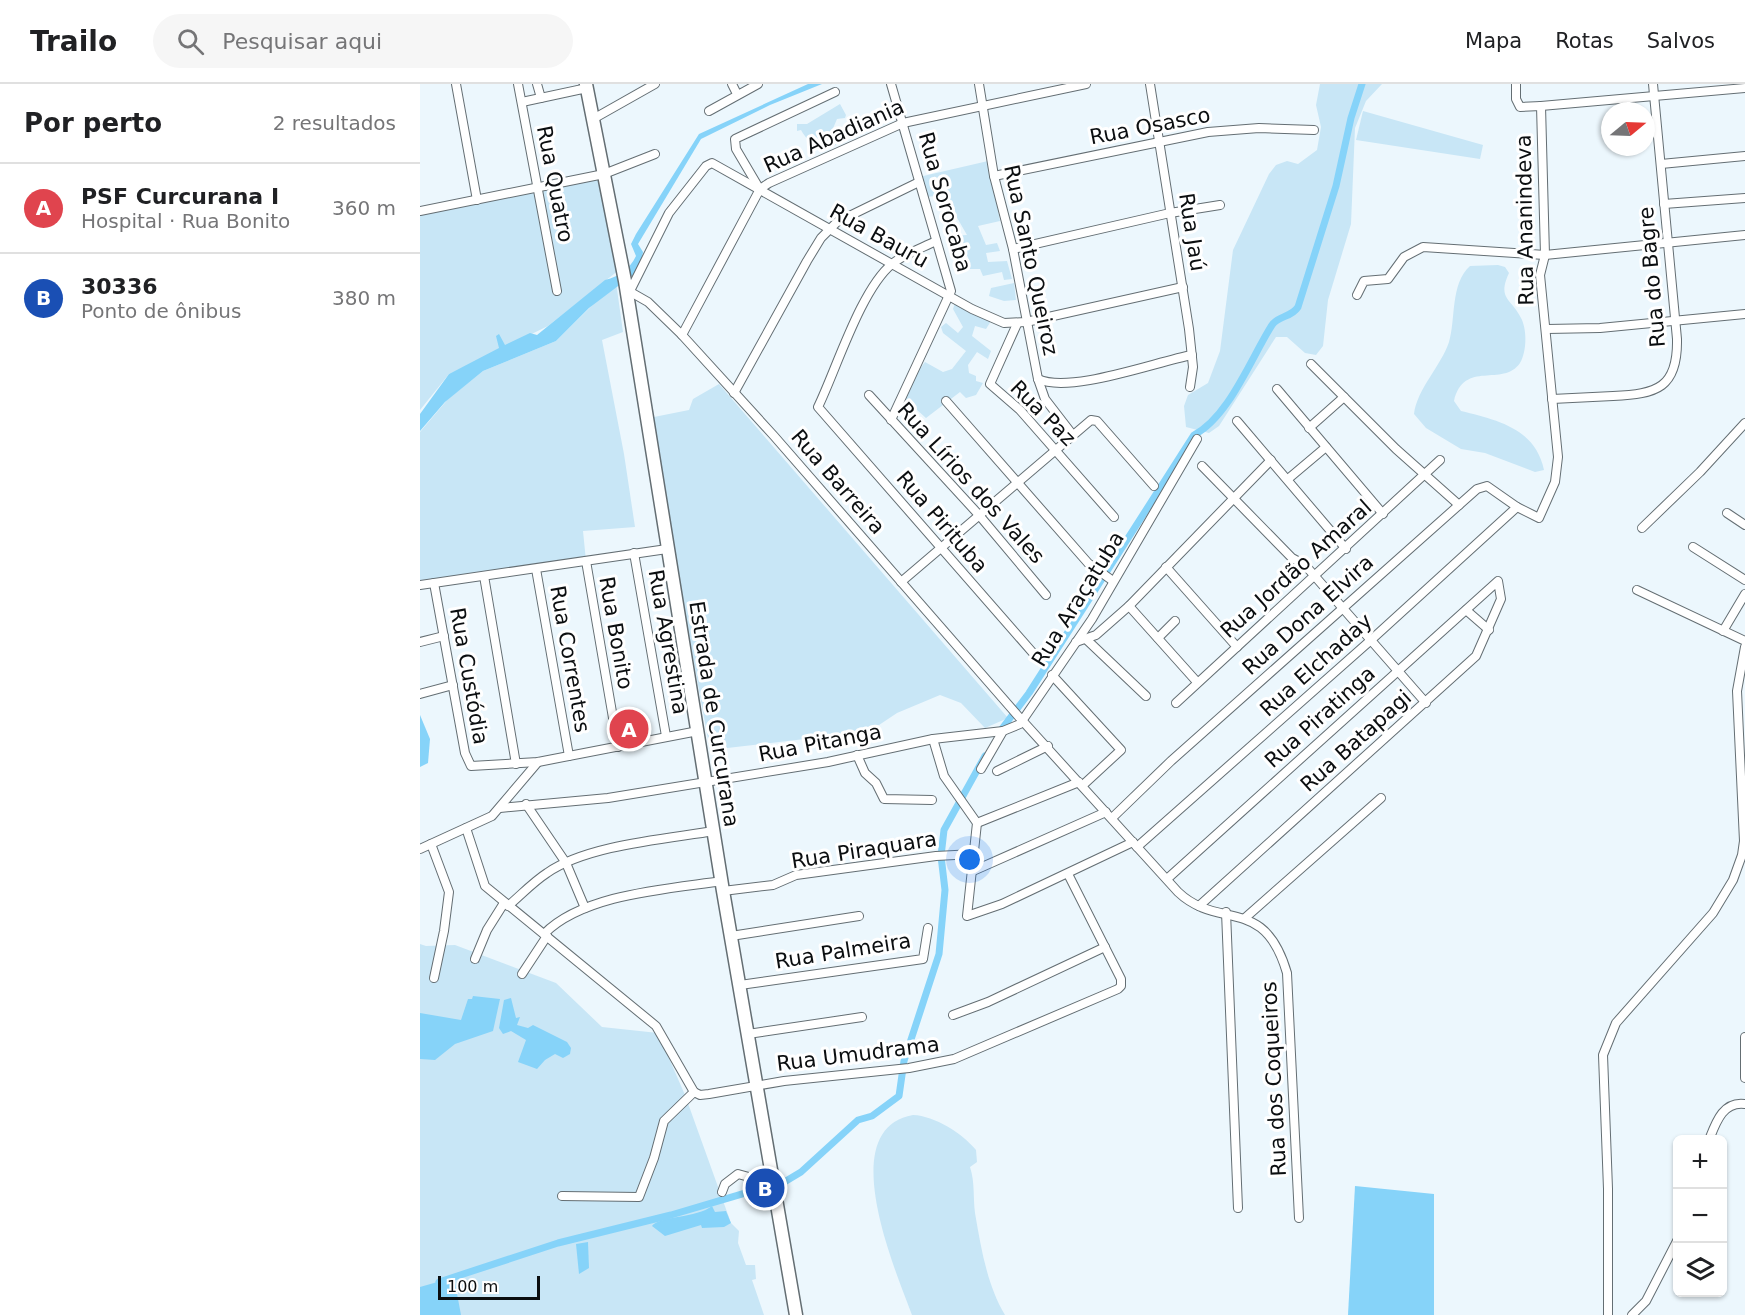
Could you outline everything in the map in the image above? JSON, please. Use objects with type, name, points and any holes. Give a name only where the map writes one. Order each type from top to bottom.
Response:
[{"type":"main road","name":"Estrada de Curcurana","points":[[587,86],[627,287],[667,549],[722,886],[758,1085],[794,1315]]},
{"type":"street","points":[[456,84],[477,200]]},
{"type":"street","name":"Rua Quatro","points":[[518,84],[557,291]]},
{"type":"street","points":[[537,84],[542,98]]},
{"type":"street","points":[[593,119],[655,84]]},
{"type":"street","points":[[732,84],[736,94]]},
{"type":"street","points":[[709,111],[736,94],[758,84]]},
{"type":"street","name":"Rua Sorocaba","points":[[891,84],[951,285],[949,297]]},
{"type":"street","name":"Rua Santo Queiroz","points":[[979,84],[994,176],[1013,249],[1022,323],[1045,399],[1072,434]]},
{"type":"street","name":"Rua Abadiania","points":[[682,335],[760,189],[903,123],[982,104],[1086,84]]},
{"type":"street","name":"Rua Jaú","points":[[1150,84],[1192,355],[1190,387]]},
{"type":"street","name":"Rua Ananindeva","points":[[1516,84],[1516,99],[1520,107],[1541,106],[1545,255],[1540,275],[1547,329],[1557,469],[1550,497],[1539,518]]},
{"type":"street","name":"Rua do Bagre","points":[[1552,399],[1635,395],[1655,391],[1668,380],[1677,358],[1676,321],[1666,243],[1653,84]]},
{"type":"street","points":[[522,102],[587,86]]},
{"type":"street","points":[[1541,106],[1745,88]]},
{"type":"street","points":[[760,189],[736,149],[735,139],[836,92]]},
{"type":"street","name":"Rua Osasco","points":[[994,176],[1236,129],[1314,130]]},
{"type":"street","points":[[420,211],[604,174],[655,154]]},
{"type":"street","points":[[1661,164],[1745,156]]},
{"type":"street","name":"Rua Bauru","points":[[627,287],[669,213],[706,166],[715,164],[993,320],[1022,323],[1183,287]]},
{"type":"street","points":[[734,393],[807,261],[829,229],[843,219],[919,182]]},
{"type":"street","points":[[1664,204],[1745,198]]},
{"type":"street","points":[[1013,249],[1170,213],[1220,205]]},
{"type":"street","points":[[1357,295],[1364,281],[1388,279],[1404,257],[1423,247],[1545,255],[1745,235]]},
{"type":"street","points":[[893,263],[936,241]]},
{"type":"street","name":"Rua Pirituba","points":[[893,263],[867,298],[818,407],[1040,661]]},
{"type":"street","name":"Rua Barreira","points":[[627,287],[648,302],[682,335],[1020,718]]},
{"type":"street","points":[[891,420],[949,297]]},
{"type":"street","points":[[1547,329],[1600,328],[1745,314]]},
{"type":"street","name":"Rua Paz","points":[[1022,323],[990,382],[1012,401],[1114,517]]},
{"type":"street","points":[[1038,379],[1055,384],[1076,383],[1192,355]]},
{"type":"street","points":[[1311,364],[1459,505]]},
{"type":"street","points":[[1277,389],[1383,514]]},
{"type":"street","name":"Rua Lírios dos Vales","points":[[869,394],[979,515],[1046,595]]},
{"type":"street","points":[[1309,428],[1344,397]]},
{"type":"street","points":[[945,401],[1088,563],[1113,581]]},
{"type":"street","points":[[901,582],[1087,422],[1097,421],[1154,486]]},
{"type":"street","points":[[1237,421],[1346,549]]},
{"type":"street","points":[[1642,528],[1700,472],[1745,423]]},
{"type":"street","name":"Rua Araçatuba","points":[[981,769],[1003,731],[1016,728],[1020,718],[1075,643],[1197,439]]},
{"type":"street","points":[[1288,479],[1326,447]]},
{"type":"street","points":[[1075,643],[1087,640],[1129,606],[1271,460]]},
{"type":"street","name":"Rua Jordão Amaral","points":[[1176,703],[1346,549],[1440,460]]},
{"type":"street","points":[[1202,466],[1292,558],[1302,563],[1426,703]]},
{"type":"street","name":"Rua Dona Elvira","points":[[1112,818],[1342,609],[1483,486],[1492,489],[1517,507],[1539,518]]},
{"type":"street","name":"Rua Elchaday","points":[[973,871],[967,916],[1135,845],[1371,640],[1517,507]]},
{"type":"street","points":[[1727,513],[1745,525]]},
{"type":"street","points":[[1693,546],[1745,580]]},
{"type":"street","points":[[420,585],[667,549]]},
{"type":"street","name":"Rua Agrestina","points":[[634,553],[666,736]]},
{"type":"street","name":"Rua Bonito","points":[[586,561],[618,747]]},
{"type":"street","points":[[1166,567],[1237,647]]},
{"type":"street","name":"Rua Correntes","points":[[536,569],[569,756]]},
{"type":"street","points":[[484,576],[516,764],[538,762],[698,731]]},
{"type":"street","name":"Rua Piratinga","points":[[1167,879],[1498,581]]},
{"type":"street","name":"Rua Batapagi","points":[[1198,906],[1476,656],[1501,598],[1498,581]]},
{"type":"street","name":"Rua Custódia","points":[[434,583],[466,761],[478,768],[516,764]]},
{"type":"street","points":[[1637,590],[1745,641]]},
{"type":"street","points":[[1723,631],[1745,594]]},
{"type":"street","points":[[1129,606],[1197,682]]},
{"type":"street","points":[[1466,610],[1489,630]]},
{"type":"street","points":[[1158,638],[1175,621]]},
{"type":"street","points":[[420,642],[444,636]]},
{"type":"street","points":[[1087,640],[1146,696]]},
{"type":"street","points":[[1608,1315],[1608,1189],[1603,1055],[1616,1023],[1679,948],[1713,913],[1732,880],[1742,855],[1737,691],[1745,647]]},
{"type":"street","points":[[977,823],[1081,783],[1120,750],[1052,675]]},
{"type":"street","points":[[420,694],[453,685]]},
{"type":"street","points":[[1020,718],[1187,900],[1198,906],[1245,918],[1381,798]]},
{"type":"street","name":"Rua Pitanga","points":[[500,808],[526,804],[571,803],[706,782],[933,739],[1003,731]]},
{"type":"street","points":[[933,739],[944,776],[964,801],[977,823],[973,871]]},
{"type":"street","points":[[997,771],[1048,746]]},
{"type":"street","name":"Rua Piraquara","points":[[857,755],[865,772],[876,783],[884,799],[932,800]]},
{"type":"street","points":[[420,849],[484,821],[500,808],[538,762]]},
{"type":"street","points":[[526,804],[566,863],[585,908]]},
{"type":"street","points":[[973,871],[1106,812]]},
{"type":"street","points":[[466,828],[482,881],[506,904],[656,1026],[694,1092],[664,1121],[639,1197],[562,1197]]},
{"type":"street","points":[[475,959],[487,930],[506,904],[548,872],[566,863],[616,848],[714,831]]},
{"type":"street","points":[[432,844],[448,892],[444,931],[434,978]]},
{"type":"street","name":"Rua Piraquara","points":[[522,974],[545,935],[564,918],[585,908],[640,894],[722,886],[773,885],[796,875],[936,856],[975,854]]},
{"type":"street","points":[[953,1015],[988,1002],[1105,947],[1068,874]]},
{"type":"street","name":"Rua dos Coqueiros","points":[[1226,912],[1238,1208]]},
{"type":"street","points":[[731,936],[859,916]]},
{"type":"street","name":"Rua dos Coqueiros","points":[[1245,918],[1262,928],[1274,942],[1282,954],[1287,973],[1299,1218]]},
{"type":"street","name":"Rua Palmeira","points":[[740,985],[923,959],[928,928]]},
{"type":"street","name":"Rua Umudrama","points":[[694,1092],[700,1095],[758,1085],[909,1068],[975,1052],[1121,986],[1121,979],[1105,947]]},
{"type":"street","points":[[748,1034],[862,1017]]},
{"type":"street","points":[[1745,1038],[1745,1078]]},
{"type":"street","points":[[1712,1135],[1724,1111],[1736,1103],[1745,1104]]},
{"type":"street","points":[[722,1192],[725,1184],[738,1174],[756,1179],[772,1176]]},
{"type":"street","points":[[1632,1315],[1646,1301],[1675,1243]]},
{"type":"shaded area","points":[[1320,84],[1382,84],[1366,101],[1355,128],[1351,224],[1328,300],[1323,346],[1316,355],[1305,353],[1287,337],[1276,337],[1219,426],[1209,433],[1186,427],[1184,406],[1188,395],[1208,383],[1220,351],[1233,250],[1269,174],[1276,165],[1287,161],[1298,164],[1317,150],[1321,127],[1316,105]]},
{"type":"shaded area","points":[[840,104],[846,115],[845,118],[837,119],[831,133],[836,145],[821,151],[820,141],[811,141],[801,130],[797,131],[797,124],[807,124]]},
{"type":"shaded area","points":[[1363,111],[1483,145],[1480,159],[1356,140]]},
{"type":"shaded area","points":[[988,161],[1000,221],[978,226],[986,245],[997,243],[1000,251],[986,253],[988,262],[1007,261],[1012,279],[1004,280],[1002,272],[983,276],[980,269],[969,269],[968,257],[963,249],[950,245],[946,236],[967,235],[944,195],[926,197],[919,177]]},
{"type":"shaded area","points":[[599,175],[619,270],[548,326],[449,374],[420,410],[420,213]]},
{"type":"shaded area","points":[[1470,266],[1505,267],[1509,273],[1504,288],[1507,298],[1523,323],[1524,352],[1520,363],[1513,370],[1504,374],[1475,377],[1466,381],[1459,388],[1454,401],[1461,411],[1501,423],[1523,435],[1532,444],[1544,470],[1535,472],[1485,453],[1461,449],[1426,428],[1414,414],[1424,387],[1449,342],[1456,292],[1464,273]]},
{"type":"shaded area","points":[[616,282],[623,332],[602,340],[624,454],[635,527],[583,531],[586,561],[420,581],[420,432],[448,399],[483,371],[556,341]]},
{"type":"shaded area","points":[[1014,283],[1016,300],[1004,301],[989,296],[991,288]]},
{"type":"shaded area","points":[[955,303],[991,321],[986,329],[975,326],[972,336],[991,351],[988,359],[977,352],[968,365],[969,373],[976,376],[976,381],[983,383],[976,395],[966,398],[960,392],[926,418],[905,399],[915,375],[925,362],[943,372],[952,369],[966,351],[943,333],[941,327],[946,323],[958,333],[963,327],[953,309]]},
{"type":"shaded area","points":[[719,384],[1008,718],[985,728],[961,703],[940,695],[897,713],[879,725],[839,735],[710,750],[649,418],[689,410],[693,399]]},
{"type":"shaded area","points":[[420,944],[426,946],[455,945],[556,983],[602,1027],[658,1033],[685,1095],[731,1223],[739,1231],[738,1243],[746,1265],[755,1265],[756,1279],[752,1280],[764,1315],[420,1315]]},
{"type":"shaded area","points":[[913,1115],[930,1118],[948,1127],[976,1150],[977,1162],[970,1167],[977,1226],[989,1279],[1005,1315],[912,1315],[884,1235],[876,1203],[873,1172],[877,1146],[890,1126]]},
{"type":"water","points":[[808,84],[822,84],[770,105],[701,139],[638,244],[643,252],[641,263],[634,274],[589,308],[556,341],[483,371],[445,402],[420,431],[420,414],[449,374],[499,348],[496,336],[499,334],[505,345],[530,333],[537,335],[605,280],[627,269],[636,256],[631,244],[636,234],[699,134]]},
{"type":"water","points":[[420,715],[430,739],[428,763],[420,767]]},
{"type":"water","points":[[473,996],[500,999],[493,1031],[455,1044],[435,1060],[420,1059],[420,1013],[461,1020],[468,999],[472,999]]},
{"type":"water","points":[[511,998],[516,1018],[520,1017],[517,1025],[528,1028],[533,1025],[567,1042],[571,1048],[570,1054],[563,1058],[555,1054],[537,1069],[518,1062],[526,1040],[511,1031],[503,1034],[499,1028],[504,1000]]},
{"type":"water","points":[[1355,1186],[1434,1194],[1434,1315],[1348,1315]]},
{"type":"water","points":[[712,1206],[715,1212],[726,1211],[731,1223],[724,1227],[702,1228],[701,1225],[665,1236],[652,1226],[662,1220],[697,1213]]},
{"type":"water","points":[[588,1242],[589,1268],[579,1274],[576,1244]]},
{"type":"water","points":[[448,1279],[455,1283],[461,1315],[420,1315],[420,1287]]},
{"type":"waterway","points":[[998,734],[1029,693],[1194,435],[1207,426],[1229,401],[1272,325],[1298,307],[1336,186],[1351,118],[1362,84]]},
{"type":"waterway","points":[[439,1282],[558,1243],[671,1215],[786,1181],[801,1172],[858,1120],[872,1116],[899,1096],[904,1061],[939,954],[945,890],[941,856],[944,830],[985,756]]},
{"type":"place","name":"PSF Curcurana I","points":[[629,729]]},
{"type":"place","name":"30336","points":[[765,1188]]}]
